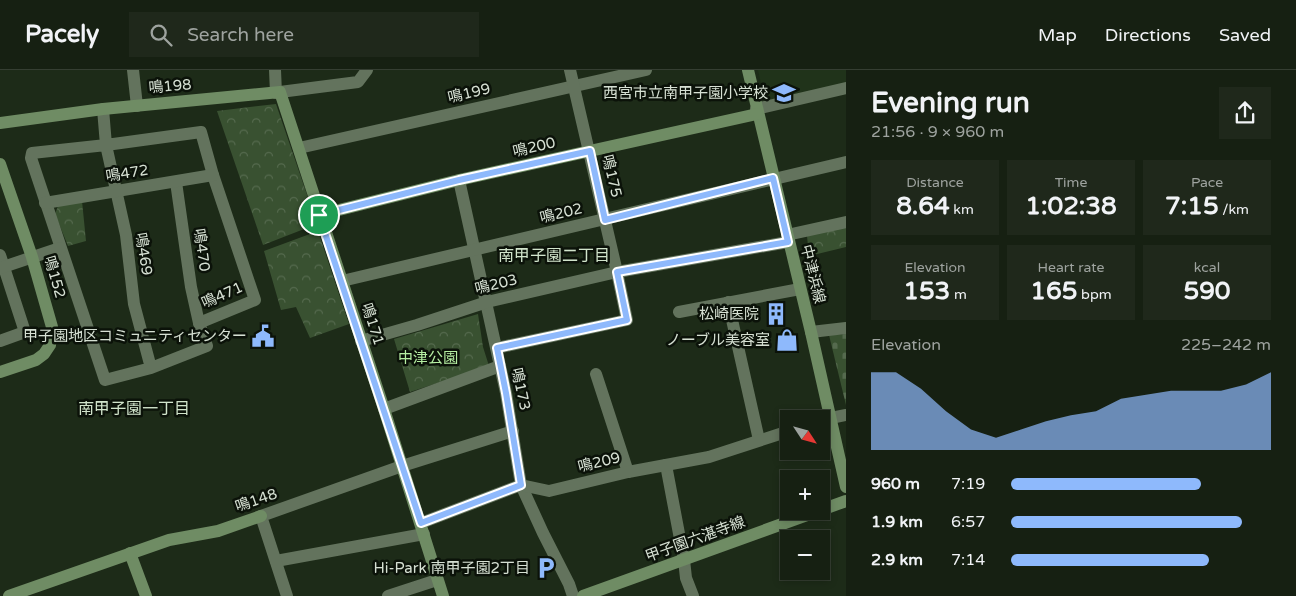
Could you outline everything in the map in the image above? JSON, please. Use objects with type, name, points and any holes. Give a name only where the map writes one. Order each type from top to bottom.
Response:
[{"type":"street","points":[[134,70],[137,106]]},
{"type":"street","name":"鳴171","points":[[275,70],[278,92],[299,148],[443,596]]},
{"type":"street","name":"鳴198","points":[[0,123],[102,109],[278,92],[358,82],[367,70]]},
{"type":"street","name":"鳴175","points":[[497,348],[627,320],[570,70]]},
{"type":"street","name":"鳴199","points":[[299,148],[646,70]]},
{"type":"street","name":"中津浜線","points":[[748,70],[787,239],[811,332],[824,410]]},
{"type":"street","points":[[757,111],[846,88]]},
{"type":"street","points":[[102,109],[106,145]]},
{"type":"street","name":"鳴200","points":[[319,215],[459,180],[757,111]]},
{"type":"street","name":"鳴471","points":[[201,132],[213,175],[255,300],[199,323],[207,346],[151,368],[106,380],[45,203],[31,158],[32,153],[201,132]]},
{"type":"street","name":"鳴469","points":[[106,145],[126,235],[134,304],[151,368]]},
{"type":"street","name":"鳴202","points":[[342,281],[846,162]]},
{"type":"street","name":"鳴152","points":[[0,164],[32,257],[52,327],[50,345],[44,354],[36,360],[0,372]]},
{"type":"street","name":"鳴472","points":[[45,203],[213,175]]},
{"type":"street","name":"鳴173","points":[[459,180],[497,348],[521,485],[573,596]]},
{"type":"street","name":"鳴470","points":[[176,182],[191,287],[199,323]]},
{"type":"street","name":"鳴203","points":[[362,341],[487,302],[617,272],[787,239],[846,222]]},
{"type":"street","points":[[0,341],[25,332],[1,263],[32,257],[60,248]]},
{"type":"street","points":[[680,312],[800,289]]},
{"type":"street","points":[[728,302],[759,440]]},
{"type":"street","points":[[811,332],[846,328]]},
{"type":"street","points":[[384,409],[500,366]]},
{"type":"street","points":[[596,374],[628,472]]},
{"type":"street","points":[[830,418],[846,415]]},
{"type":"street","name":"鳴148","points":[[9,596],[169,540],[218,531],[402,466],[513,431]]},
{"type":"street","name":"鳴209","points":[[521,485],[549,491],[628,472],[709,457],[780,434]]},
{"type":"street","name":"中津浜線","points":[[830,435],[846,487]]},
{"type":"street","points":[[666,465],[686,578],[693,596]]},
{"type":"street","points":[[276,561],[422,528],[521,485]]},
{"type":"street","name":"甲子園六湛寺線","points":[[830,507],[846,501]]},
{"type":"street","points":[[261,516],[287,596]]},
{"type":"street","name":"甲子園六湛寺線","points":[[583,596],[795,520]]},
{"type":"street","points":[[130,553],[146,596]]},
{"type":"street","points":[[388,596],[437,580]]},
{"type":"shaded area","name":"西宮市立南甲子園小学校","points":[[758,70],[846,70],[846,84],[765,102]]},
{"type":"green space","points":[[276,104],[317,224],[263,245],[217,111]]},
{"type":"green space","points":[[82,201],[86,241],[68,246],[55,214],[58,206]]},
{"type":"green space","points":[[846,227],[846,247],[809,256],[807,236]]},
{"type":"green space","points":[[318,231],[349,324],[310,338],[296,307],[281,310],[264,251]]},
{"type":"green space","name":"中津公園","points":[[478,314],[483,347],[489,366],[410,392],[394,339]]},
{"type":"green space","points":[[846,334],[846,405],[829,335]]},
{"type":"place","name":"西宮市立南甲子園小学校","points":[[784,93]]},
{"type":"place","name":"松崎医院","points":[[776,314]]},
{"type":"place","name":"甲子園地区コミュニティセンター","points":[[263,336]]},
{"type":"place","name":"ノーブル美容室","points":[[787,340]]},
{"type":"place","name":"Hi-Park 南甲子園2丁目","points":[[546,568]]},
{"type":"district","name":"南甲子園二丁目","points":[[554,256]]},
{"type":"district","name":"南甲子園一丁目","points":[[134,409]]},
{"type":"route","points":[[590,151],[605,220],[773,178],[788,242],[617,272],[627,320],[497,348],[521,485],[421,523],[319,215],[459,180],[590,151]]}]
